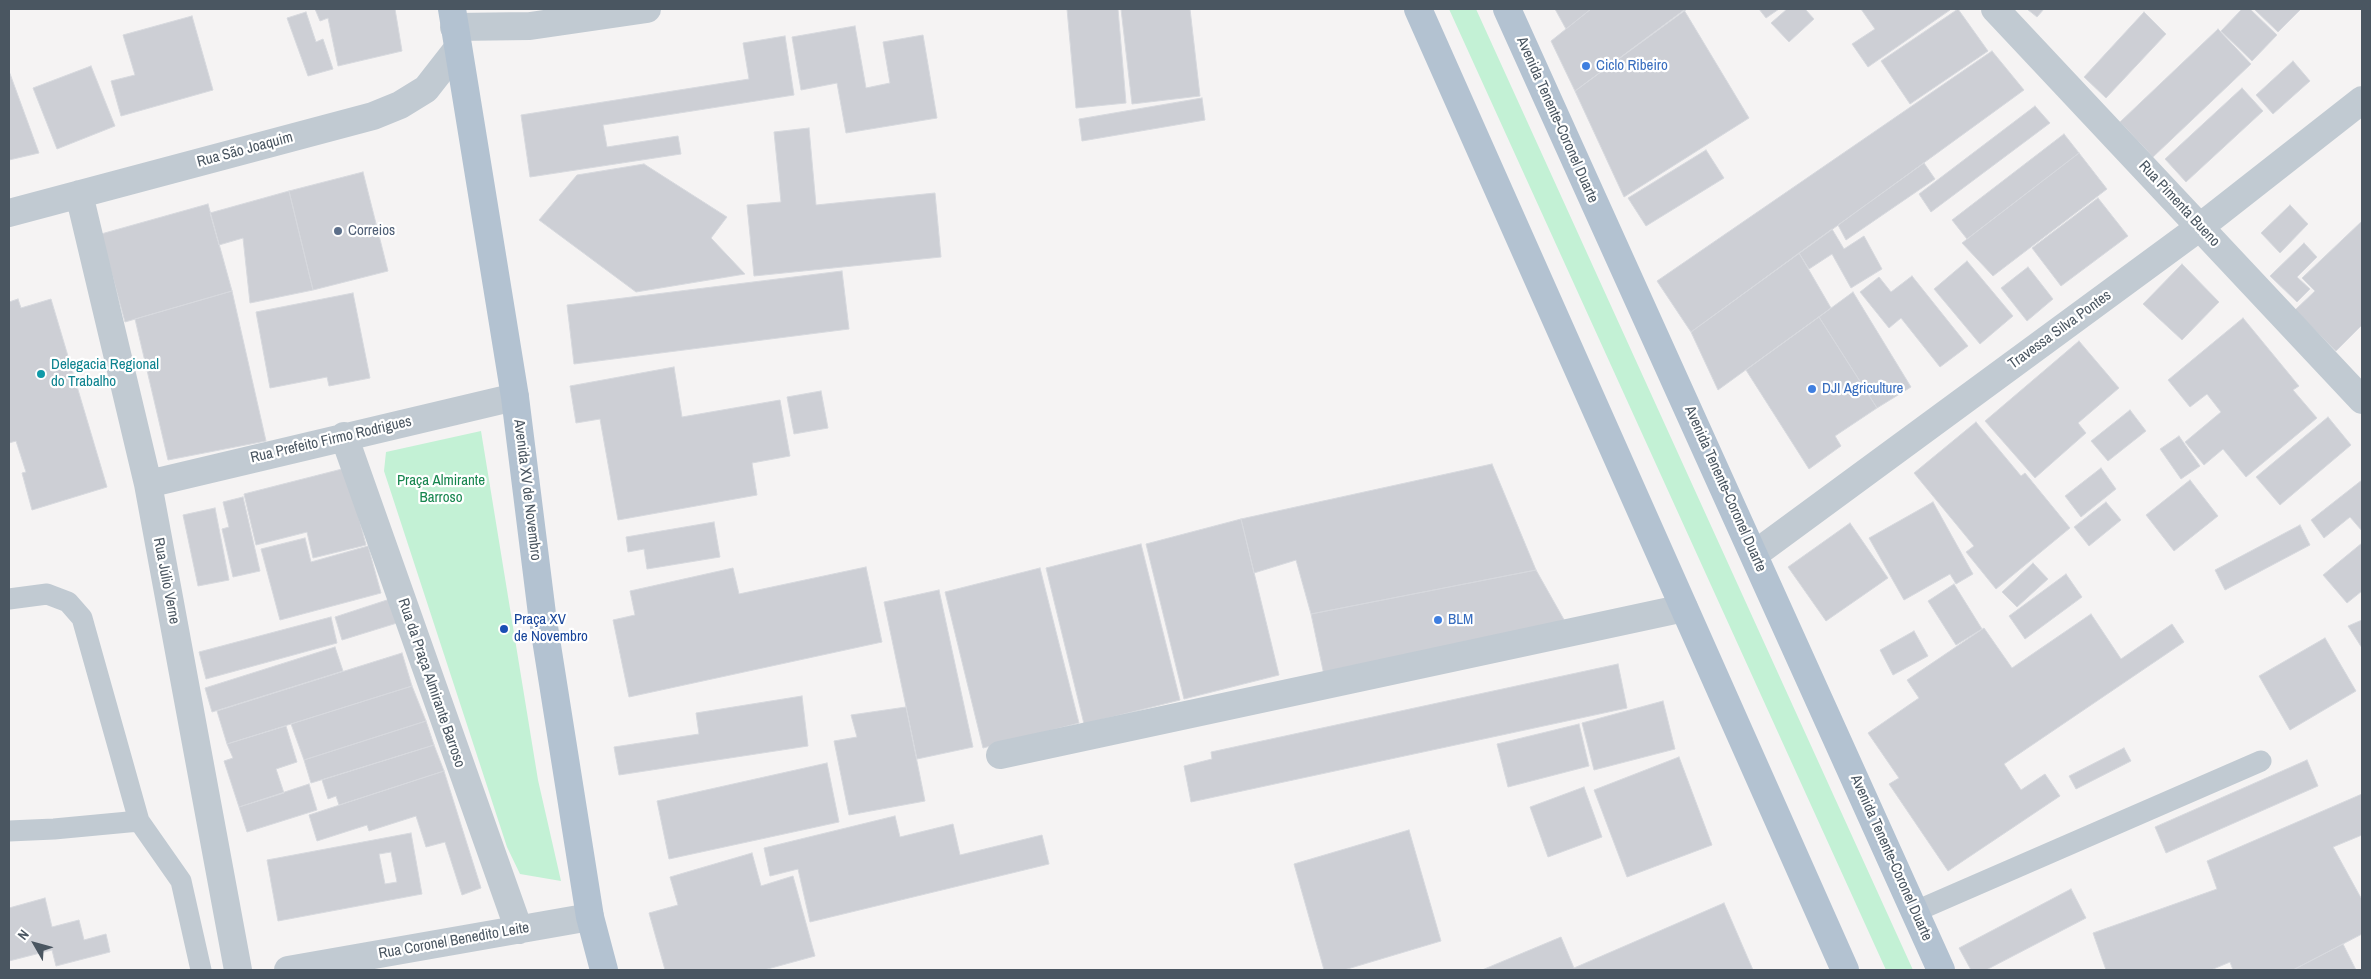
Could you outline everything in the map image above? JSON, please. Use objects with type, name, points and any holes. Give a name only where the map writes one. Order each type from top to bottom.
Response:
[{"type":"main road","points":[[1418,9],[1845,970]]},
{"type":"main road","name":"Avenida Tenente-Coronel Duarte","points":[[1507,9],[1941,970]]},
{"type":"main road","name":"Avenida XV de Novembro","points":[[455,28],[516,397],[542,614],[590,917],[604,970]]},
{"type":"street","points":[[455,28],[530,26],[647,9]]},
{"type":"street","name":"Rua Pimenta Bueno","points":[[1995,9],[2362,400]]},
{"type":"street","name":"Rua São Joaquim","points":[[9,213],[374,116],[400,105],[426,89],[455,28]]},
{"type":"street","name":"Travessa Silva Pontes","points":[[1754,554],[2200,227],[2362,100]]},
{"type":"street","name":"Rua Júlio Verne","points":[[79,194],[148,484],[238,970]]},
{"type":"street","name":"Rua Prefeito Firmo Rodrigues","points":[[148,484],[344,436],[516,397]]},
{"type":"street","name":"Rua da Praça Almirante Barroso","points":[[344,436],[518,930]]},
{"type":"street","points":[[1000,755],[1684,608]]},
{"type":"street","name":"Rua Coronel Benedito Leite","points":[[288,970],[338,966],[590,917]]},
{"type":"lane","points":[[9,600],[47,594],[68,602],[82,618],[139,821],[181,881],[201,970]]},
{"type":"lane","points":[[1914,912],[2261,761]]},
{"type":"lane","points":[[9,831],[139,821]]},
{"type":"green space","points":[[1449,9],[1476,9],[1913,970],[1886,970]]},
{"type":"green space","name":"Praça Almirante Barroso","points":[[481,431],[538,780],[561,881],[520,874],[507,847],[384,471],[386,452]]},
{"type":"building","points":[[315,9],[395,9],[402,51],[338,66],[328,18],[320,21]]},
{"type":"building","points":[[1067,9],[1118,9],[1126,103],[1076,108]]},
{"type":"building","points":[[1121,9],[1190,9],[1200,96],[1132,104]]},
{"type":"building","points":[[1555,9],[1591,9],[1566,29]]},
{"type":"building","name":"Ciclo Ribeiro","points":[[1591,9],[1687,9],[1575,91],[1551,41]]},
{"type":"building","points":[[1759,9],[1779,9],[1766,18]]},
{"type":"building","points":[[1787,9],[1805,9],[1814,19],[1789,42],[1771,23]]},
{"type":"building","points":[[1861,9],[1950,10],[1868,67],[1852,44],[1875,29]]},
{"type":"building","points":[[1958,9],[1988,51],[1910,104],[1881,61]]},
{"type":"building","points":[[2027,9],[2044,9],[2037,17]]},
{"type":"building","points":[[2242,9],[2250,9],[2277,35],[2252,61],[2221,31]]},
{"type":"building","points":[[2254,9],[2301,9],[2278,32]]},
{"type":"building","points":[[1684,10],[1749,118],[1624,197],[1575,91]]},
{"type":"building","points":[[306,12],[316,42],[323,39],[333,69],[308,76],[287,18]]},
{"type":"building","points":[[2144,12],[2166,34],[2106,98],[2084,77]]},
{"type":"building","points":[[192,16],[213,90],[121,116],[111,81],[135,75],[123,35]]},
{"type":"building","points":[[855,26],[866,88],[890,83],[883,42],[923,35],[937,118],[846,133],[837,83],[801,90],[792,37]]},
{"type":"building","points":[[2218,29],[2251,64],[2153,157],[2120,122]]},
{"type":"building","points":[[785,36],[794,95],[603,125],[607,147],[678,136],[681,154],[530,177],[521,115],[749,79],[743,43]]},
{"type":"building","points":[[1992,51],[2024,90],[1691,332],[1657,281]]},
{"type":"building","points":[[2293,61],[2310,81],[2273,114],[2256,95]]},
{"type":"building","points":[[91,66],[115,126],[57,149],[33,88]]},
{"type":"building","points":[[9,71],[39,153],[9,160]]},
{"type":"building","points":[[2242,88],[2263,111],[2186,182],[2165,159]]},
{"type":"building","points":[[1202,98],[1205,120],[1082,141],[1079,119]]},
{"type":"building","points":[[2035,106],[2050,123],[1931,212],[1919,194]]},
{"type":"building","points":[[809,128],[816,205],[935,193],[941,257],[754,276],[747,205],[781,202],[774,132]]},
{"type":"building","points":[[2064,134],[2079,153],[1967,239],[1952,220]]},
{"type":"building","points":[[1706,150],[1724,178],[1646,226],[1628,198]]},
{"type":"building","points":[[2079,153],[2107,189],[1993,276],[1962,243]]},
{"type":"building","points":[[1924,163],[1935,179],[1846,240],[1838,225]]},
{"type":"building","points":[[644,164],[727,217],[711,238],[745,274],[636,292],[539,220],[577,175]]},
{"type":"building","name":"Correios","points":[[363,172],[388,271],[313,290],[289,191]]},
{"type":"building","points":[[289,191],[313,290],[250,303],[243,238],[219,245],[210,213]]},
{"type":"building","points":[[2098,198],[2128,236],[2061,286],[2032,248]]},
{"type":"building","points":[[208,204],[232,291],[125,322],[101,234]]},
{"type":"building","points":[[2290,205],[2308,224],[2280,253],[2261,233]]},
{"type":"building","points":[[2362,221],[2362,325],[2336,351],[2295,310],[2315,291],[2302,278]]},
{"type":"building","points":[[1832,229],[1844,249],[1864,236],[1882,269],[1851,288],[1832,254],[1809,269],[1799,253]]},
{"type":"building","points":[[2304,243],[2317,257],[2297,277],[2310,289],[2297,302],[2270,276]]},
{"type":"building","points":[[1799,253],[1831,308],[1718,390],[1691,332]]},
{"type":"building","points":[[1967,261],[2013,316],[1980,344],[1934,289]]},
{"type":"building","points":[[2182,264],[2219,302],[2182,340],[2143,304]]},
{"type":"building","points":[[2028,267],[2053,299],[2027,321],[2001,288]]},
{"type":"building","points":[[842,271],[849,329],[574,364],[567,305]]},
{"type":"building","points":[[1912,276],[1968,346],[1940,367],[1901,318],[1889,328],[1860,292],[1879,277],[1891,292]]},
{"type":"building","points":[[232,291],[266,441],[168,460],[135,319]]},
{"type":"building","points":[[1853,292],[1911,387],[1877,408],[1819,317]]},
{"type":"building","points":[[353,293],[370,378],[329,386],[327,377],[270,388],[256,312]]},
{"type":"building","name":"Delegacia Regional do Trabalho","points":[[18,299],[21,308],[51,299],[107,487],[32,510],[22,473],[26,472],[16,441],[9,443],[9,302]]},
{"type":"building","name":"DJI Agriculture","points":[[1819,317],[1877,408],[1835,436],[1841,446],[1809,469],[1746,370]]},
{"type":"building","points":[[2243,318],[2299,386],[2293,390],[2317,418],[2246,477],[2223,449],[2204,465],[2185,442],[2221,412],[2207,394],[2190,407],[2168,380]]},
{"type":"building","points":[[2079,341],[2119,388],[2078,423],[2086,433],[2035,478],[1985,421]]},
{"type":"building","points":[[674,367],[682,417],[780,400],[790,456],[752,463],[757,495],[618,520],[600,419],[576,423],[570,386]]},
{"type":"building","points":[[821,391],[828,428],[794,434],[787,397]]},
{"type":"building","points":[[2130,410],[2146,431],[2108,461],[2091,441]]},
{"type":"building","points":[[2328,417],[2351,445],[2280,505],[2256,477]]},
{"type":"building","points":[[1976,422],[2021,476],[2025,473],[2070,528],[1996,589],[1966,552],[1974,546],[1914,473]]},
{"type":"building","points":[[2179,436],[2200,466],[2181,479],[2160,449]]},
{"type":"building","points":[[1492,464],[1536,570],[1311,614],[1296,560],[1254,573],[1241,519]]},
{"type":"building","points":[[346,468],[366,545],[313,558],[307,532],[256,545],[244,494]]},
{"type":"building","points":[[2101,468],[2116,489],[2081,517],[2065,496]]},
{"type":"building","points":[[2190,480],[2218,516],[2174,551],[2146,515]]},
{"type":"building","points":[[2362,480],[2362,531],[2350,517],[2324,538],[2311,520]]},
{"type":"building","points":[[243,497],[260,571],[233,577],[222,529],[229,527],[223,502]]},
{"type":"building","points":[[1933,502],[1973,574],[1956,584],[1950,574],[1904,600],[1869,538]]},
{"type":"building","points":[[2106,502],[2121,520],[2089,546],[2074,527]]},
{"type":"building","points":[[215,508],[229,580],[198,586],[183,515]]},
{"type":"building","points":[[1241,519],[1279,675],[1184,699],[1146,544]]},
{"type":"building","points":[[714,522],[720,557],[647,569],[644,549],[628,552],[626,537]]},
{"type":"building","points":[[1850,523],[1888,578],[1826,621],[1788,567]]},
{"type":"building","points":[[2300,525],[2310,545],[2225,590],[2215,570]]},
{"type":"building","points":[[305,538],[311,562],[368,546],[381,593],[280,620],[261,549]]},
{"type":"building","points":[[2362,543],[2362,591],[2347,603],[2323,575]]},
{"type":"building","points":[[1141,544],[1180,700],[1084,724],[1046,568]]},
{"type":"building","points":[[2033,563],[2048,579],[2017,607],[2002,592]]},
{"type":"building","points":[[866,567],[882,642],[629,697],[613,620],[635,615],[630,591],[733,568],[739,594]]},
{"type":"building","points":[[1040,568],[1079,723],[983,748],[945,592]]},
{"type":"building","name":"BLM","points":[[1536,570],[1567,625],[1324,675],[1311,614]]},
{"type":"building","points":[[2066,574],[2082,597],[2025,639],[2009,616]]},
{"type":"building","points":[[1954,584],[1982,629],[1956,645],[1928,601]]},
{"type":"building","points":[[939,590],[973,747],[917,759],[884,602]]},
{"type":"building","points":[[390,599],[397,623],[342,640],[335,617]]},
{"type":"building","points":[[2091,614],[2121,659],[2172,624],[2184,642],[2004,764],[2021,790],[2045,774],[2060,796],[1948,871],[1889,784],[1899,778],[1868,733],[1919,698],[1907,680],[1984,628],[2012,668]]},
{"type":"building","points":[[331,617],[337,643],[206,679],[199,652]]},
{"type":"building","points":[[2362,620],[2362,648],[2348,626]]},
{"type":"building","points":[[1914,631],[1928,656],[1893,675],[1880,650]]},
{"type":"building","points":[[2325,638],[2356,691],[2290,730],[2259,676]]},
{"type":"building","points":[[335,647],[343,671],[212,712],[205,688]]},
{"type":"building","points":[[402,653],[412,686],[227,744],[217,711]]},
{"type":"building","points":[[1618,664],[1627,708],[1191,802],[1184,766],[1212,759],[1211,752]]},
{"type":"building","points":[[412,686],[426,721],[304,760],[291,724]]},
{"type":"building","points":[[802,696],[808,746],[619,775],[614,747],[699,734],[696,713]]},
{"type":"building","points":[[1663,701],[1675,749],[1594,770],[1582,723]]},
{"type":"building","points":[[906,707],[925,801],[849,815],[834,741],[857,737],[851,715]]},
{"type":"building","points":[[426,721],[434,745],[311,783],[304,760]]},
{"type":"building","points":[[1579,724],[1589,766],[1508,787],[1497,744]]},
{"type":"building","points":[[286,726],[297,762],[276,769],[284,793],[239,807],[224,761],[233,758],[227,744]]},
{"type":"building","points":[[434,745],[444,771],[339,805],[336,796],[328,799],[322,780]]},
{"type":"building","points":[[2124,748],[2131,761],[2076,789],[2069,776]]},
{"type":"building","points":[[1679,757],[1712,845],[1627,877],[1594,790]]},
{"type":"building","points":[[2307,760],[2318,786],[2166,853],[2155,827]]},
{"type":"building","points":[[827,763],[839,822],[669,859],[657,801]]},
{"type":"building","points":[[444,771],[481,888],[462,895],[445,842],[426,847],[416,816],[369,831],[367,825],[317,841],[309,815]]},
{"type":"building","points":[[309,784],[317,810],[247,832],[239,807]]},
{"type":"building","points":[[1584,787],[1602,837],[1548,857],[1530,807]]},
{"type":"building","points":[[2362,794],[2362,835],[2333,847],[2362,897],[2362,934],[2293,970],[2233,970],[2230,962],[2211,970],[2106,970],[2093,933],[2217,889],[2207,861]]},
{"type":"building","points":[[895,816],[900,837],[953,824],[960,855],[1042,835],[1049,864],[810,922],[798,869],[770,876],[764,848]]},
{"type":"building","points":[[1409,830],[1441,941],[1344,970],[1324,970],[1294,864]]},
{"type":"building","points":[[411,833],[422,894],[278,921],[267,860]],"holes":[[[391,852],[397,882],[385,884],[379,854]]]},
{"type":"building","points":[[752,853],[761,886],[793,876],[815,956],[764,970],[665,970],[649,913],[678,905],[670,877]]},
{"type":"building","points":[[2071,889],[2086,918],[1986,970],[1971,970],[1959,948]]},
{"type":"building","points":[[45,898],[52,927],[79,920],[84,940],[106,934],[110,952],[56,966],[52,950],[9,961],[9,908]]},
{"type":"building","points":[[1724,903],[1753,970],[1482,970],[1561,937],[1574,968]]},
{"type":"building","points":[[2343,944],[2356,970],[2293,970]]},
{"type":"place","name":"Ciclo Ribeiro","points":[[1586,66]]},
{"type":"place","name":"Correios","points":[[338,231]]},
{"type":"place","name":"Delegacia Regional do Trabalho","points":[[41,374]]},
{"type":"place","name":"DJI Agriculture","points":[[1812,389]]},
{"type":"place","name":"BLM","points":[[1438,620]]},
{"type":"place","name":"Praça XV de Novembro","points":[[504,629]]}]
